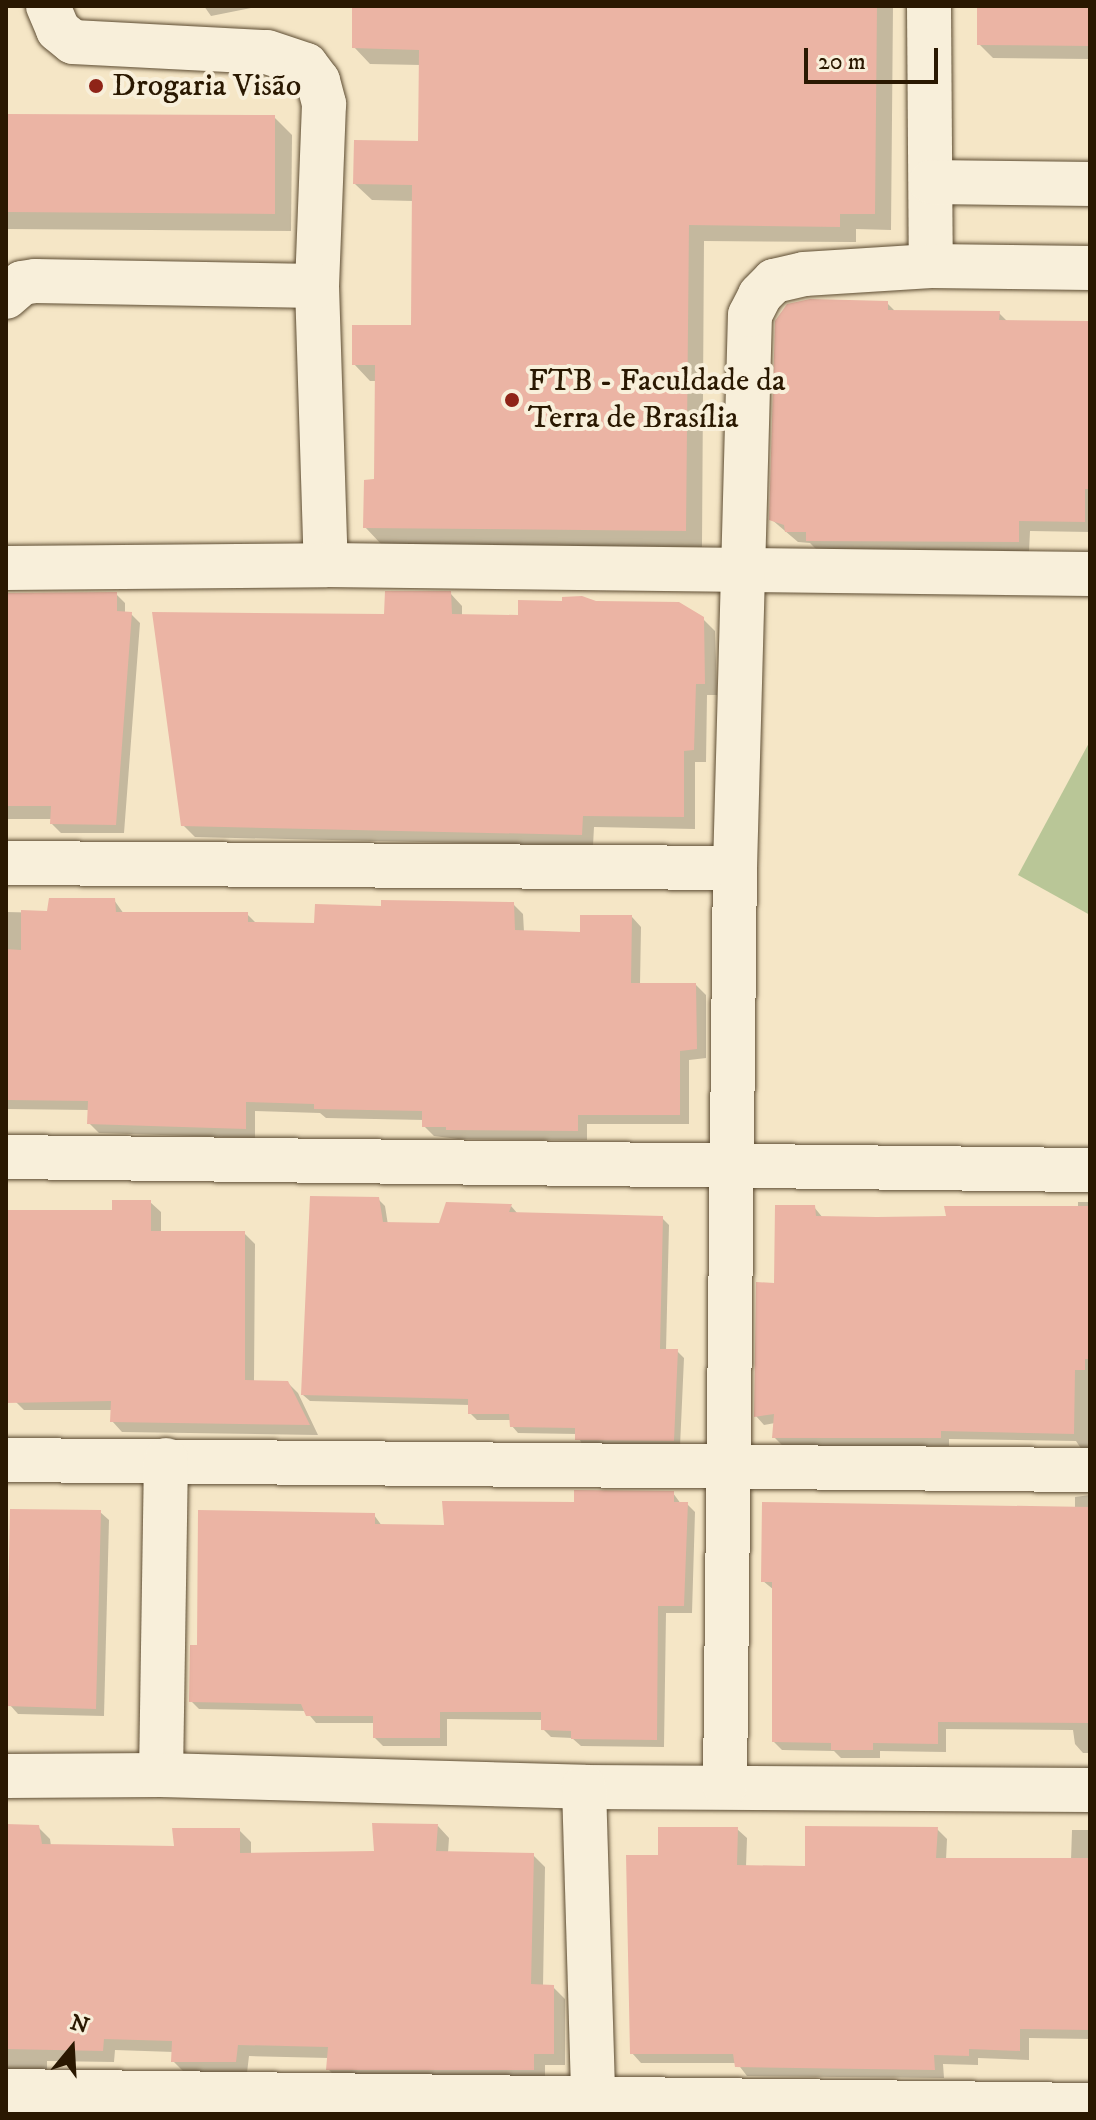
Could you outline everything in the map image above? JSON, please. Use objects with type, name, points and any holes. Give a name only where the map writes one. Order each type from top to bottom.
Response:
[{"type":"street","points":[[48,6],[58,30],[73,42],[267,52],[306,65],[318,81],[324,104],[317,286],[326,565]]},
{"type":"street","points":[[929,6],[931,266]]},
{"type":"street","points":[[931,182],[1090,184]]},
{"type":"street","points":[[725,1786],[731,1468],[735,868],[750,315],[760,295],[774,281],[804,274],[931,266],[1090,268]]},
{"type":"street","points":[[6,297],[22,283],[35,281],[317,286]]},
{"type":"street","points":[[6,568],[326,565],[1090,574]]},
{"type":"street","points":[[6,863],[735,868]]},
{"type":"street","points":[[6,1157],[1090,1170]]},
{"type":"street","points":[[6,1460],[1090,1470]]},
{"type":"street","points":[[161,1775],[166,1460]]},
{"type":"street","points":[[6,1776],[161,1775],[584,1787],[1090,1790]]},
{"type":"street","points":[[584,1787],[593,2098]]},
{"type":"street","points":[[6,2091],[129,2104],[593,2098],[1030,2110],[1090,2105]]},
{"type":"green space","points":[[1090,741],[1090,915],[1018,875]]},
{"type":"building","name":"FTB - Faculdade da Terra de Brasília","points":[[352,6],[877,6],[875,214],[840,214],[840,227],[689,225],[686,531],[363,528],[364,480],[374,479],[375,365],[352,365],[352,325],[411,325],[412,185],[353,184],[354,140],[418,141],[419,50],[352,48]]},
{"type":"building","points":[[977,6],[1090,6],[1090,46],[977,45]]},
{"type":"building","points":[[6,114],[275,115],[275,214],[6,212]]},
{"type":"building","points":[[810,299],[888,301],[888,310],[1000,311],[999,320],[1088,321],[1090,489],[1085,489],[1085,522],[1019,521],[1019,542],[806,541],[806,532],[785,532],[784,525],[769,520],[775,321],[787,304]]},
{"type":"building","points":[[385,591],[451,591],[452,614],[518,615],[518,600],[562,601],[562,597],[582,596],[596,601],[679,602],[704,617],[705,684],[696,684],[694,750],[684,751],[684,817],[583,816],[582,835],[181,826],[152,612],[384,614]]},
{"type":"building","points":[[117,592],[117,611],[132,612],[116,825],[50,824],[51,806],[6,806],[6,593]]},
{"type":"building","points":[[49,898],[115,898],[116,912],[248,912],[248,922],[314,923],[315,904],[381,906],[381,900],[514,902],[515,930],[580,932],[580,915],[632,915],[631,983],[696,983],[697,1049],[680,1051],[680,1115],[578,1115],[578,1131],[446,1130],[446,1127],[422,1127],[422,1111],[314,1109],[314,1104],[246,1102],[246,1129],[87,1124],[88,1101],[6,1100],[6,949],[21,950],[21,910],[47,911]]},
{"type":"building","points":[[310,1196],[379,1197],[383,1222],[439,1223],[446,1202],[512,1204],[509,1212],[663,1216],[660,1349],[678,1349],[674,1441],[575,1440],[575,1428],[510,1427],[509,1414],[468,1414],[468,1399],[301,1395]]},
{"type":"building","points":[[112,1200],[151,1200],[151,1231],[245,1231],[245,1380],[288,1381],[310,1425],[110,1422],[111,1401],[6,1403],[6,1210],[112,1210]]},
{"type":"building","points":[[775,1205],[815,1205],[816,1216],[877,1217],[946,1216],[944,1206],[1090,1206],[1090,1359],[1085,1359],[1085,1370],[1075,1370],[1074,1434],[941,1431],[941,1438],[772,1438],[774,1414],[754,1417],[756,1282],[774,1283]]},
{"type":"building","points":[[574,1490],[674,1491],[674,1502],[688,1502],[684,1606],[658,1606],[657,1740],[571,1739],[571,1731],[541,1730],[541,1712],[440,1712],[440,1738],[373,1738],[373,1716],[306,1716],[301,1704],[189,1702],[190,1645],[197,1645],[198,1510],[375,1513],[375,1524],[444,1525],[442,1501],[574,1502]]},
{"type":"building","points":[[762,1502],[1090,1507],[1090,1723],[938,1722],[938,1744],[873,1743],[873,1750],[831,1750],[831,1743],[772,1742],[772,1582],[761,1582]]},
{"type":"building","points":[[10,1509],[101,1510],[96,1709],[6,1706]]},
{"type":"building","points":[[372,1823],[438,1824],[436,1851],[534,1853],[531,1984],[554,1985],[554,2054],[534,2054],[534,2070],[326,2070],[328,2047],[238,2045],[236,2062],[171,2062],[172,2041],[104,2039],[103,2051],[6,2049],[6,1824],[39,1825],[42,1844],[174,1846],[172,1828],[240,1828],[240,1853],[374,1851]]},
{"type":"building","points":[[805,1826],[938,1827],[936,1858],[1090,1858],[1090,2030],[1020,2029],[1020,2051],[969,2049],[969,2056],[934,2055],[935,2070],[735,2067],[733,2054],[630,2054],[626,1855],[658,1855],[658,1827],[738,1827],[737,1865],[805,1866]]},
{"type":"place","name":"Drogaria Visão","points":[[96,86]]},
{"type":"place","name":"FTB - Faculdade da Terra de Brasília","points":[[512,400]]}]
